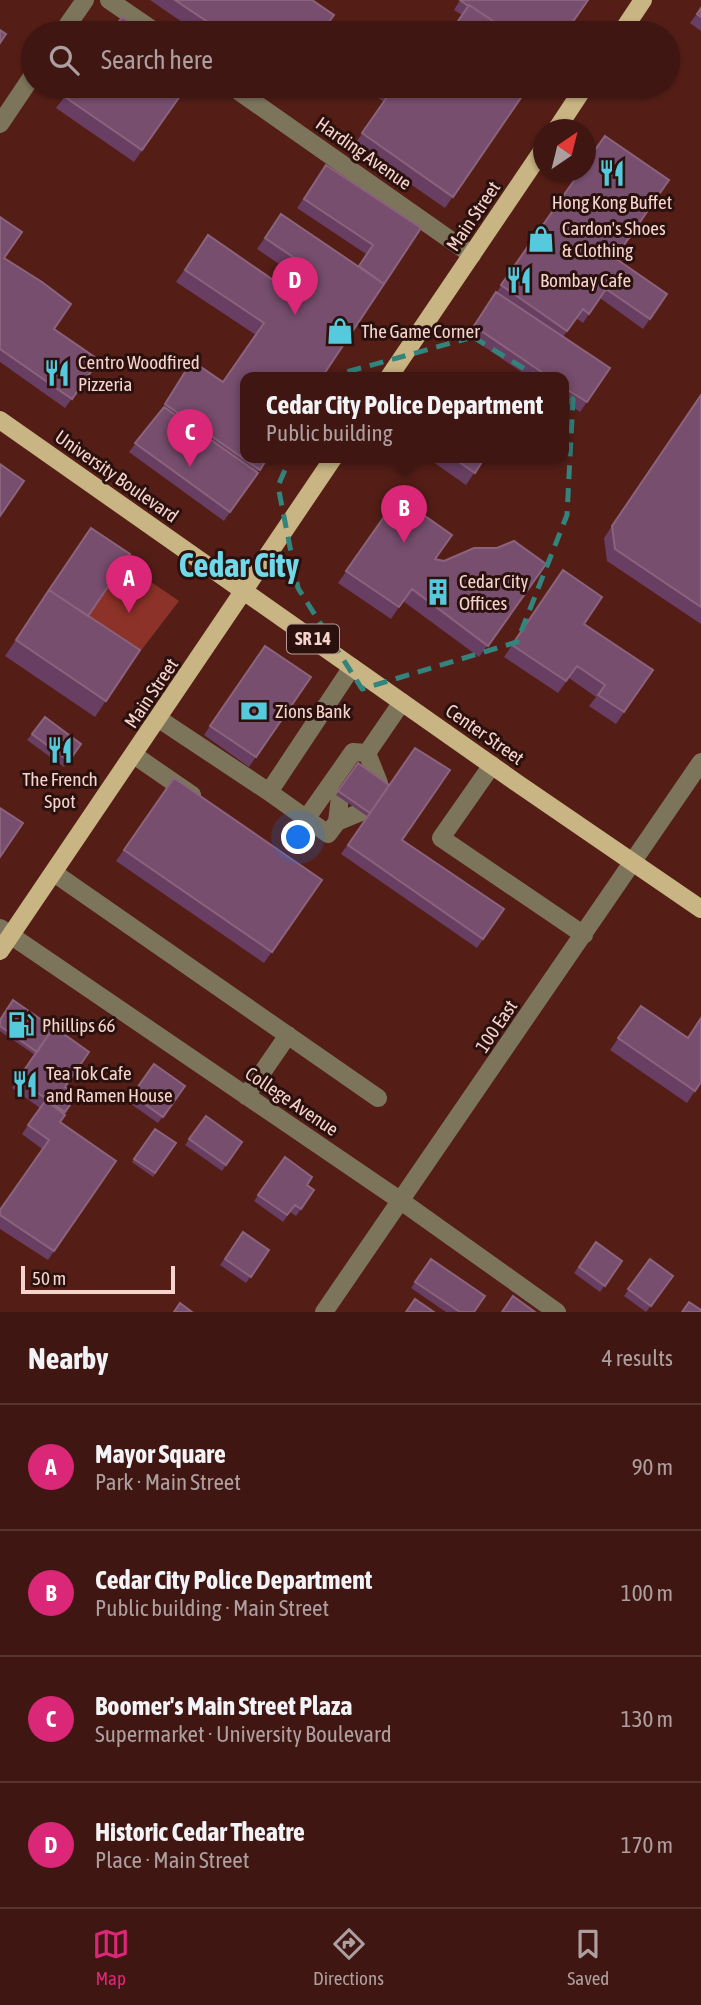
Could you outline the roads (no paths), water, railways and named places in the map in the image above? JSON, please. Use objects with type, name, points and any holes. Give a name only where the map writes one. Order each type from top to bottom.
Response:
[{"type":"main road","points":[[629,21],[643,0]]},
{"type":"main road","points":[[563,119],[577,98]]},
{"type":"main road","name":"Main Street","points":[[392,372],[533,164]]},
{"type":"main road","name":"University Boulevard","points":[[0,419],[245,591]]},
{"type":"main road","name":"Main Street","points":[[0,951],[5,931],[54,873],[330,463]]},
{"type":"main road","name":"Center Street","points":[[245,591],[701,909]]},
{"type":"street","points":[[70,21],[85,0]]},
{"type":"street","points":[[110,0],[140,21]]},
{"type":"street","points":[[0,124],[21,93]]},
{"type":"street","name":"Harding Avenue","points":[[248,98],[472,255]]},
{"type":"street","points":[[269,792],[352,667]]},
{"type":"street","points":[[306,819],[353,752],[369,770],[402,702]]},
{"type":"street","points":[[159,719],[328,834],[351,805]]},
{"type":"street","points":[[134,755],[211,809]]},
{"type":"street","name":"100 East","points":[[324,1312],[701,762]]},
{"type":"street","points":[[492,765],[441,838],[584,934]]},
{"type":"street","points":[[54,873],[378,1098]]},
{"type":"street","name":"College Avenue","points":[[5,931],[401,1201],[557,1312]]},
{"type":"street","points":[[246,1096],[288,1035]]},
{"type":"place","name":"Hong Kong Buffet","points":[[612,173]]},
{"type":"place","name":"Cardon's Shoes & Clothing","points":[[541,239]]},
{"type":"place","name":"Bombay Cafe","points":[[519,280]]},
{"type":"place","name":"Historic Cedar Theatre","points":[[295,315]]},
{"type":"place","name":"The Game Corner","points":[[340,331]]},
{"type":"place","name":"Centro Woodfired Pizzeria","points":[[57,373]]},
{"type":"place","name":"Boomer's Main Street Plaza","points":[[190,467]]},
{"type":"place","name":"Cedar City Police Department","points":[[404,543]]},
{"type":"place","name":"Cedar City Offices","points":[[438,592]]},
{"type":"place","name":"Mayor Square","points":[[129,613]]},
{"type":"place","name":"Zions Bank","points":[[254,711]]},
{"type":"place","name":"The French Spot","points":[[60,750]]},
{"type":"place","name":"Phillips 66","points":[[21,1025]]},
{"type":"place","name":"Tea Tok Cafe and Ramen House","points":[[25,1084]]},
{"type":"district","name":"Cedar City","points":[[239,565]]}]
